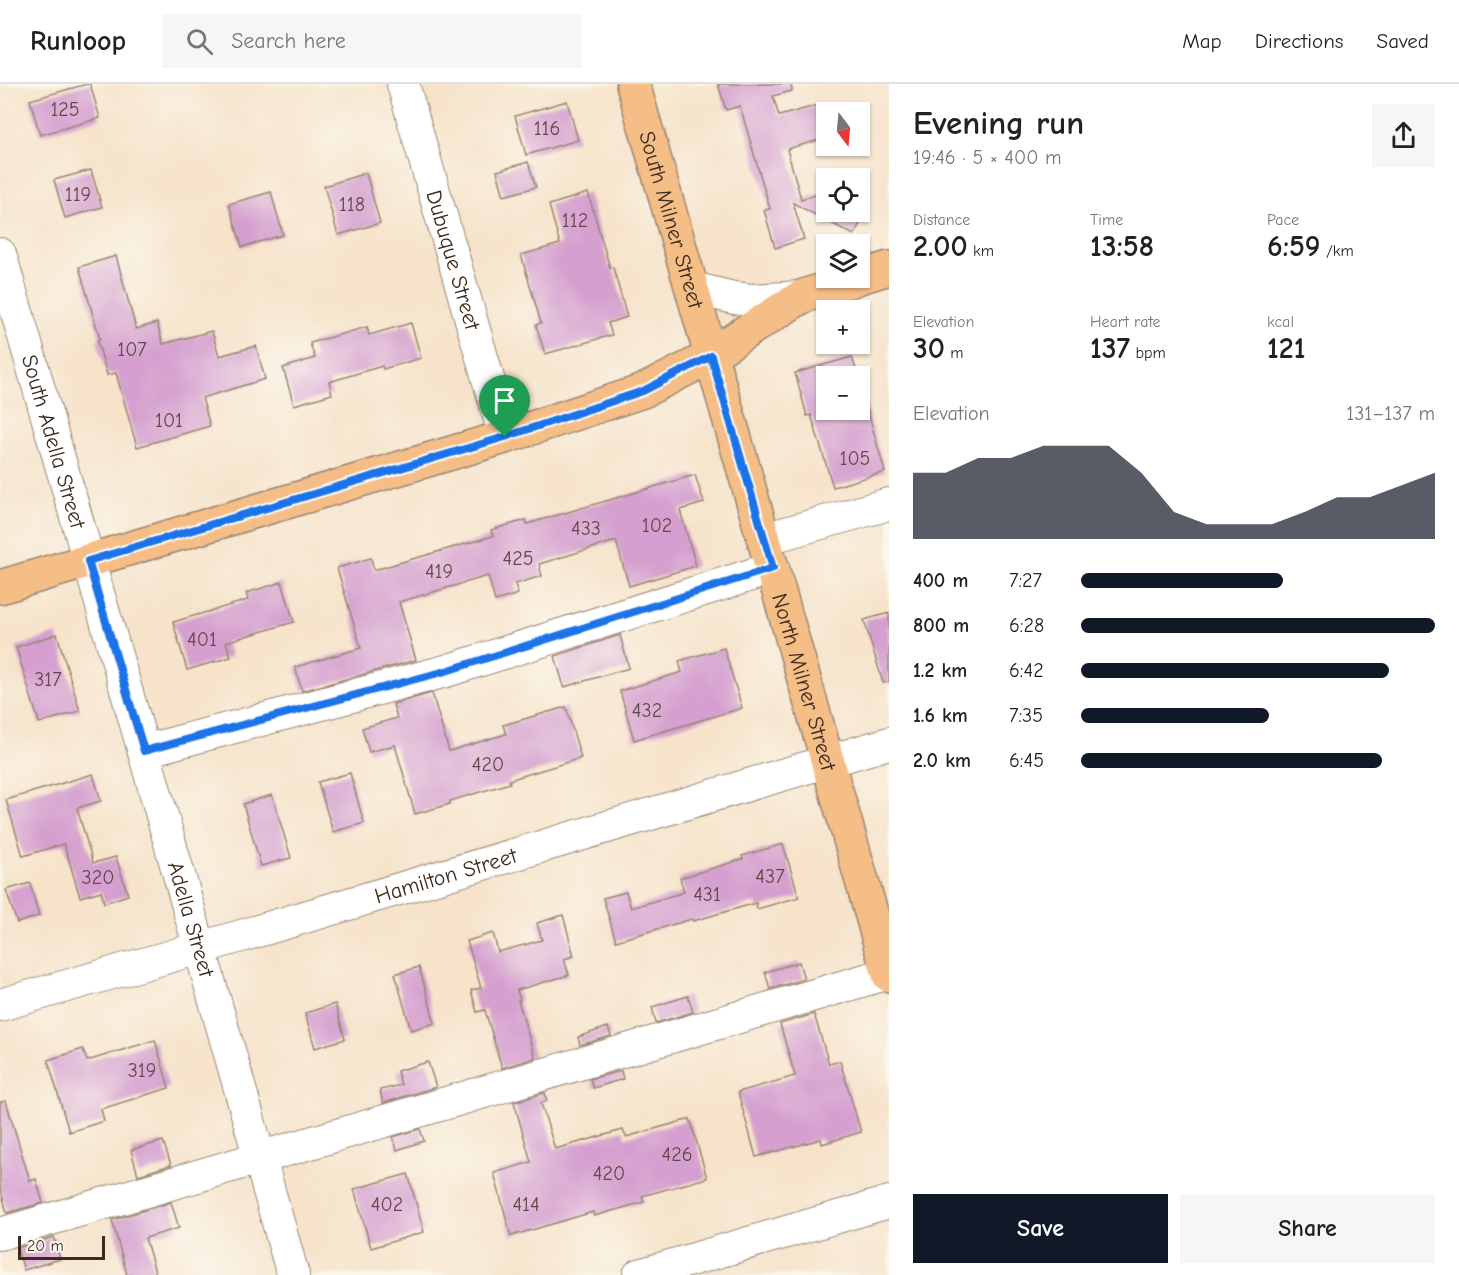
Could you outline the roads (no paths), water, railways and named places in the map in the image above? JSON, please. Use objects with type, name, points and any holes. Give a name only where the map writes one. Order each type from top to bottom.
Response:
[{"type":"main road","name":"South Milner Street","points":[[633,84],[711,356]]},
{"type":"main road","points":[[870,274],[889,268]]},
{"type":"main road","points":[[0,588],[505,437],[643,391],[711,356],[801,297],[827,288]]},
{"type":"main road","name":"North Milner Street","points":[[711,356],[889,974]]},
{"type":"street","name":"Dubuque Street","points":[[403,84],[505,437]]},
{"type":"street","name":"South Adella Street","points":[[0,254],[88,561]]},
{"type":"street","points":[[692,288],[752,300],[801,297]]},
{"type":"street","points":[[144,751],[446,671],[769,554],[889,504]]},
{"type":"street","name":"Adella Street","points":[[88,561],[293,1275]]},
{"type":"street","name":"Hamilton Street","points":[[0,1005],[200,948],[889,743]]},
{"type":"street","points":[[0,1234],[889,974]]},
{"type":"street","points":[[639,1275],[889,1203]]}]
